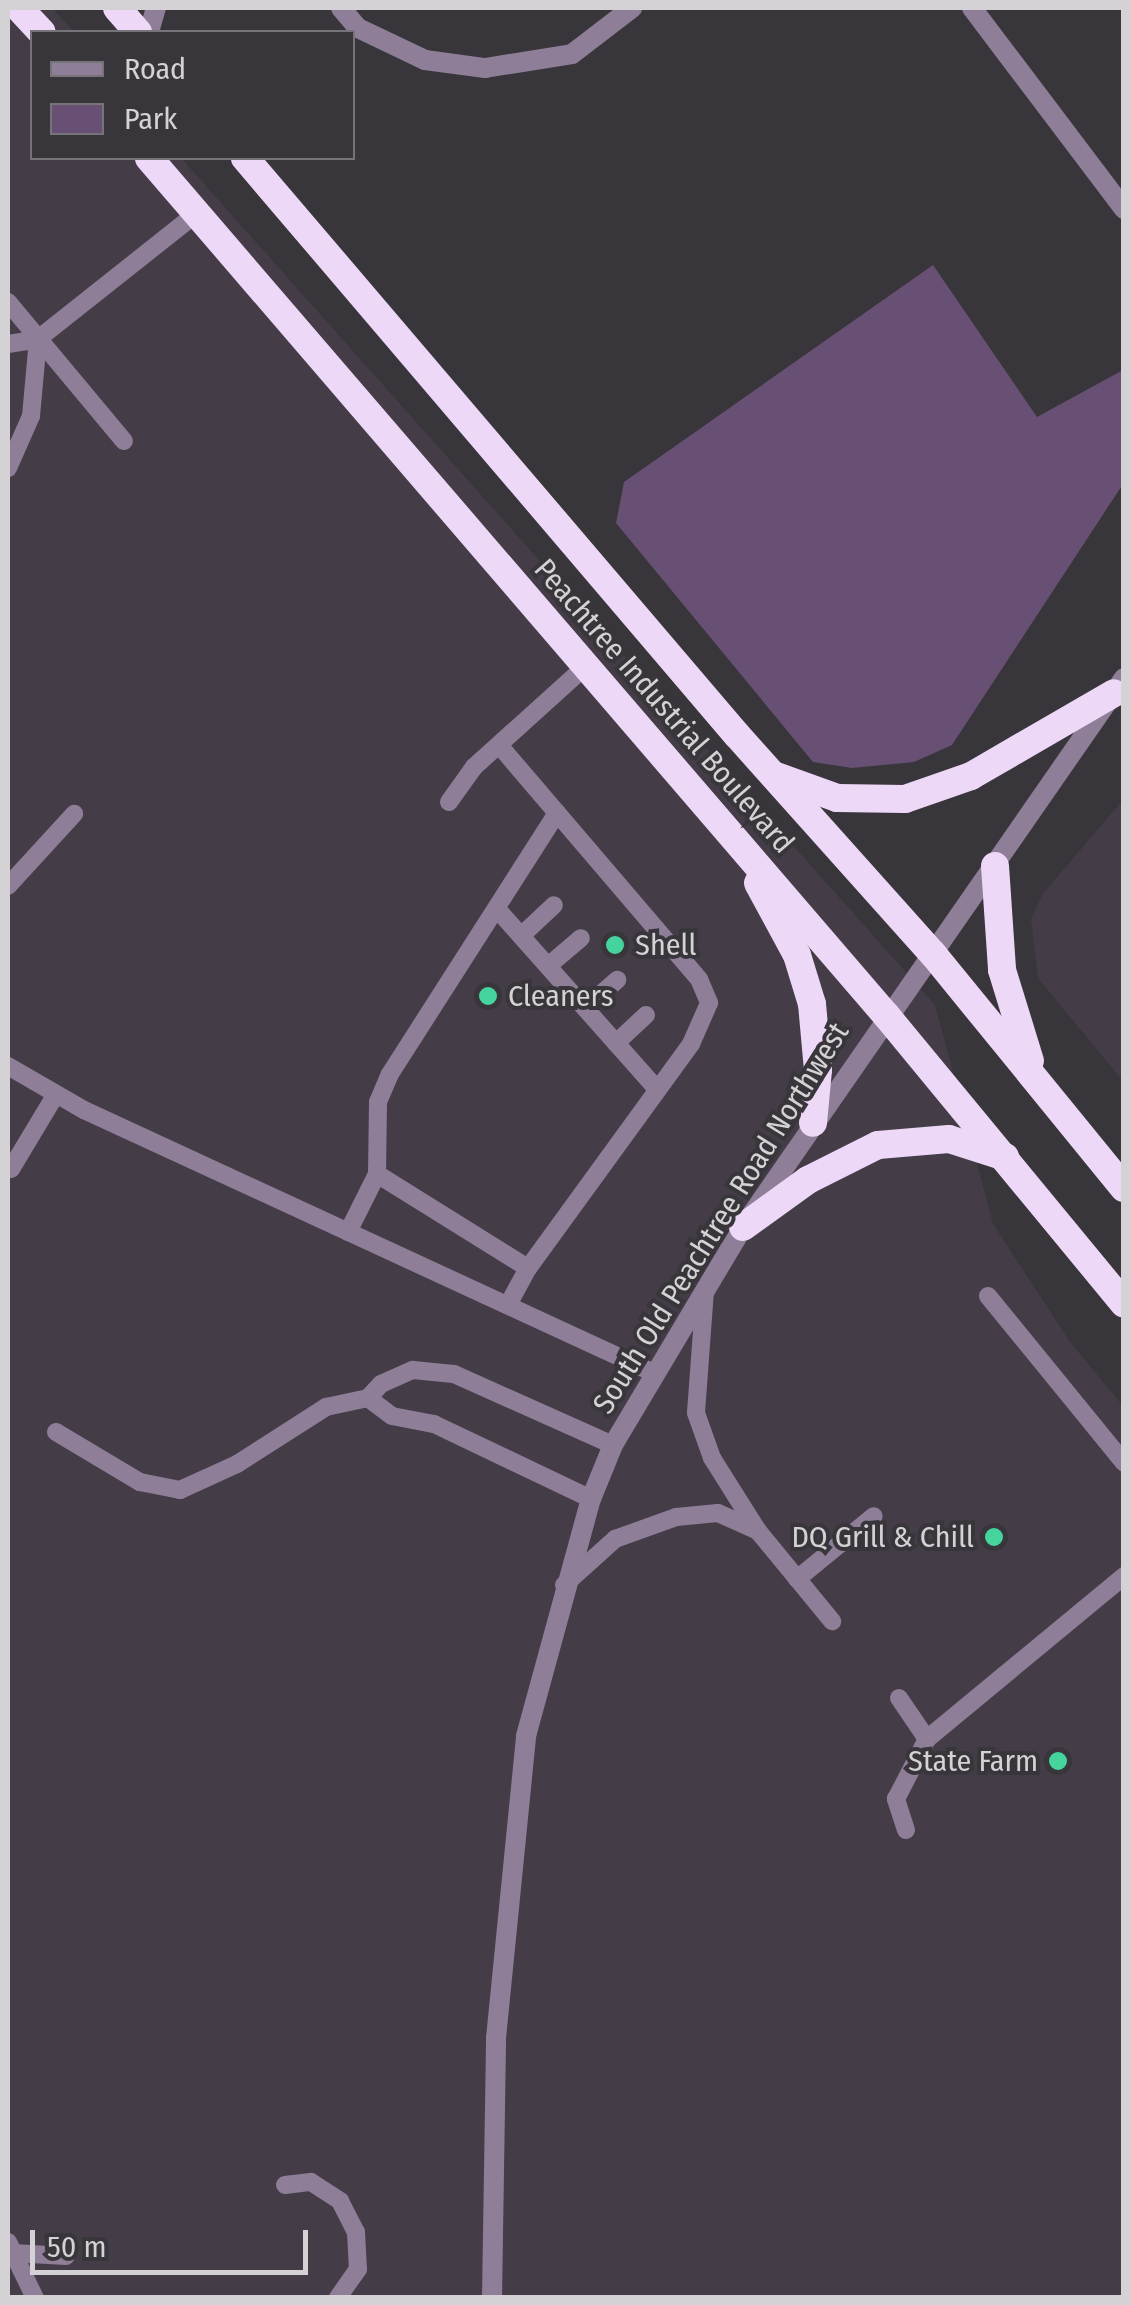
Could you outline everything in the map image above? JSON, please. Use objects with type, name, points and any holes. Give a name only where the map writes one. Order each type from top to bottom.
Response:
[{"type":"highway","points":[[19,8],[39,30]]},
{"type":"highway","points":[[117,8],[136,30]]},
{"type":"highway","name":"Peachtree Industrial Boulevard","points":[[151,160],[741,845],[1124,1304]]},
{"type":"highway","name":"Peachtree Industrial Boulevard","points":[[246,160],[772,774],[933,954],[1124,1188]]},
{"type":"highway","points":[[772,774],[836,798],[905,799],[971,776],[1119,685]]},
{"type":"highway","points":[[741,845],[797,955],[812,1004],[818,1070],[813,1123]]},
{"type":"highway","points":[[994,866],[1002,970],[1025,1052],[1050,1097]]},
{"type":"highway","points":[[744,1226],[808,1180],[878,1145],[948,1138],[1005,1157]]},
{"type":"street","points":[[341,8],[358,28],[426,60],[485,68],[572,54],[632,8]]},
{"type":"street","points":[[972,8],[1124,210]]},
{"type":"street","name":"South Old Peachtree Road Northwest","points":[[492,2298],[503,1935],[526,1736],[564,1586],[591,1499],[612,1445],[744,1226],[1119,685]]},
{"type":"lane","points":[[8,344],[38,339],[197,214]]},
{"type":"lane","points":[[8,302],[124,442]]},
{"type":"lane","points":[[8,468],[31,416],[38,339]]},
{"type":"lane","points":[[449,802],[499,744],[586,665]]},
{"type":"lane","points":[[499,744],[558,813],[592,869],[621,903],[664,939],[692,972],[709,1003],[692,1044],[656,1088],[528,1268],[508,1306]]},
{"type":"lane","points":[[348,1232],[378,1174],[378,1102],[390,1074],[558,813]]},
{"type":"lane","points":[[8,886],[74,814]]},
{"type":"lane","points":[[521,936],[554,905]]},
{"type":"lane","points":[[497,909],[656,1088]]},
{"type":"lane","points":[[548,966],[581,938]]},
{"type":"lane","points":[[649,952],[664,939]]},
{"type":"lane","points":[[679,986],[692,972]]},
{"type":"lane","points":[[585,1008],[617,980]]},
{"type":"lane","points":[[616,1044],[646,1015]]},
{"type":"lane","points":[[8,1066],[56,1094],[654,1373]]},
{"type":"lane","points":[[11,1168],[56,1094]]},
{"type":"lane","points":[[378,1174],[528,1268]]},
{"type":"lane","points":[[705,1290],[696,1412],[712,1458],[758,1531],[832,1621]]},
{"type":"lane","points":[[988,1296],[1124,1463]]},
{"type":"lane","points":[[56,1432],[140,1482],[180,1490],[238,1464],[326,1407],[368,1398],[381,1384],[412,1370],[454,1374],[612,1445]]},
{"type":"lane","points":[[368,1398],[392,1416],[449,1431],[591,1499]]},
{"type":"lane","points":[[564,1586],[614,1539],[676,1516],[718,1513],[758,1531]]},
{"type":"lane","points":[[797,1579],[874,1516]]},
{"type":"lane","points":[[906,1830],[896,1799],[927,1738],[1124,1576]]},
{"type":"lane","points":[[899,1698],[927,1738]]},
{"type":"lane","points":[[285,2185],[312,2182],[326,2191],[340,2201],[356,2232],[358,2270],[338,2298]]},
{"type":"lane","points":[[10,2247],[66,2256]]},
{"type":"lane","points":[[10,2247],[35,2298]]},
{"type":"shaded area","points":[[8,8],[52,8],[72,30],[30,30],[30,160],[183,160],[935,1005],[993,1224],[1070,1342],[1123,1406],[1124,2297],[8,2298]]},
{"type":"shaded area","points":[[1123,800],[1123,1081],[1038,978],[1031,920],[1042,895]]},
{"type":"green space","points":[[933,265],[1037,417],[1123,370],[1123,484],[952,745],[914,762],[852,768],[813,762],[616,523],[624,482]]},
{"type":"place","name":"Shell","points":[[615,945]]},
{"type":"place","name":"Cleaners","points":[[488,996]]},
{"type":"place","name":"DQ Grill & Chill","points":[[994,1537]]},
{"type":"place","name":"State Farm","points":[[1058,1761]]}]
